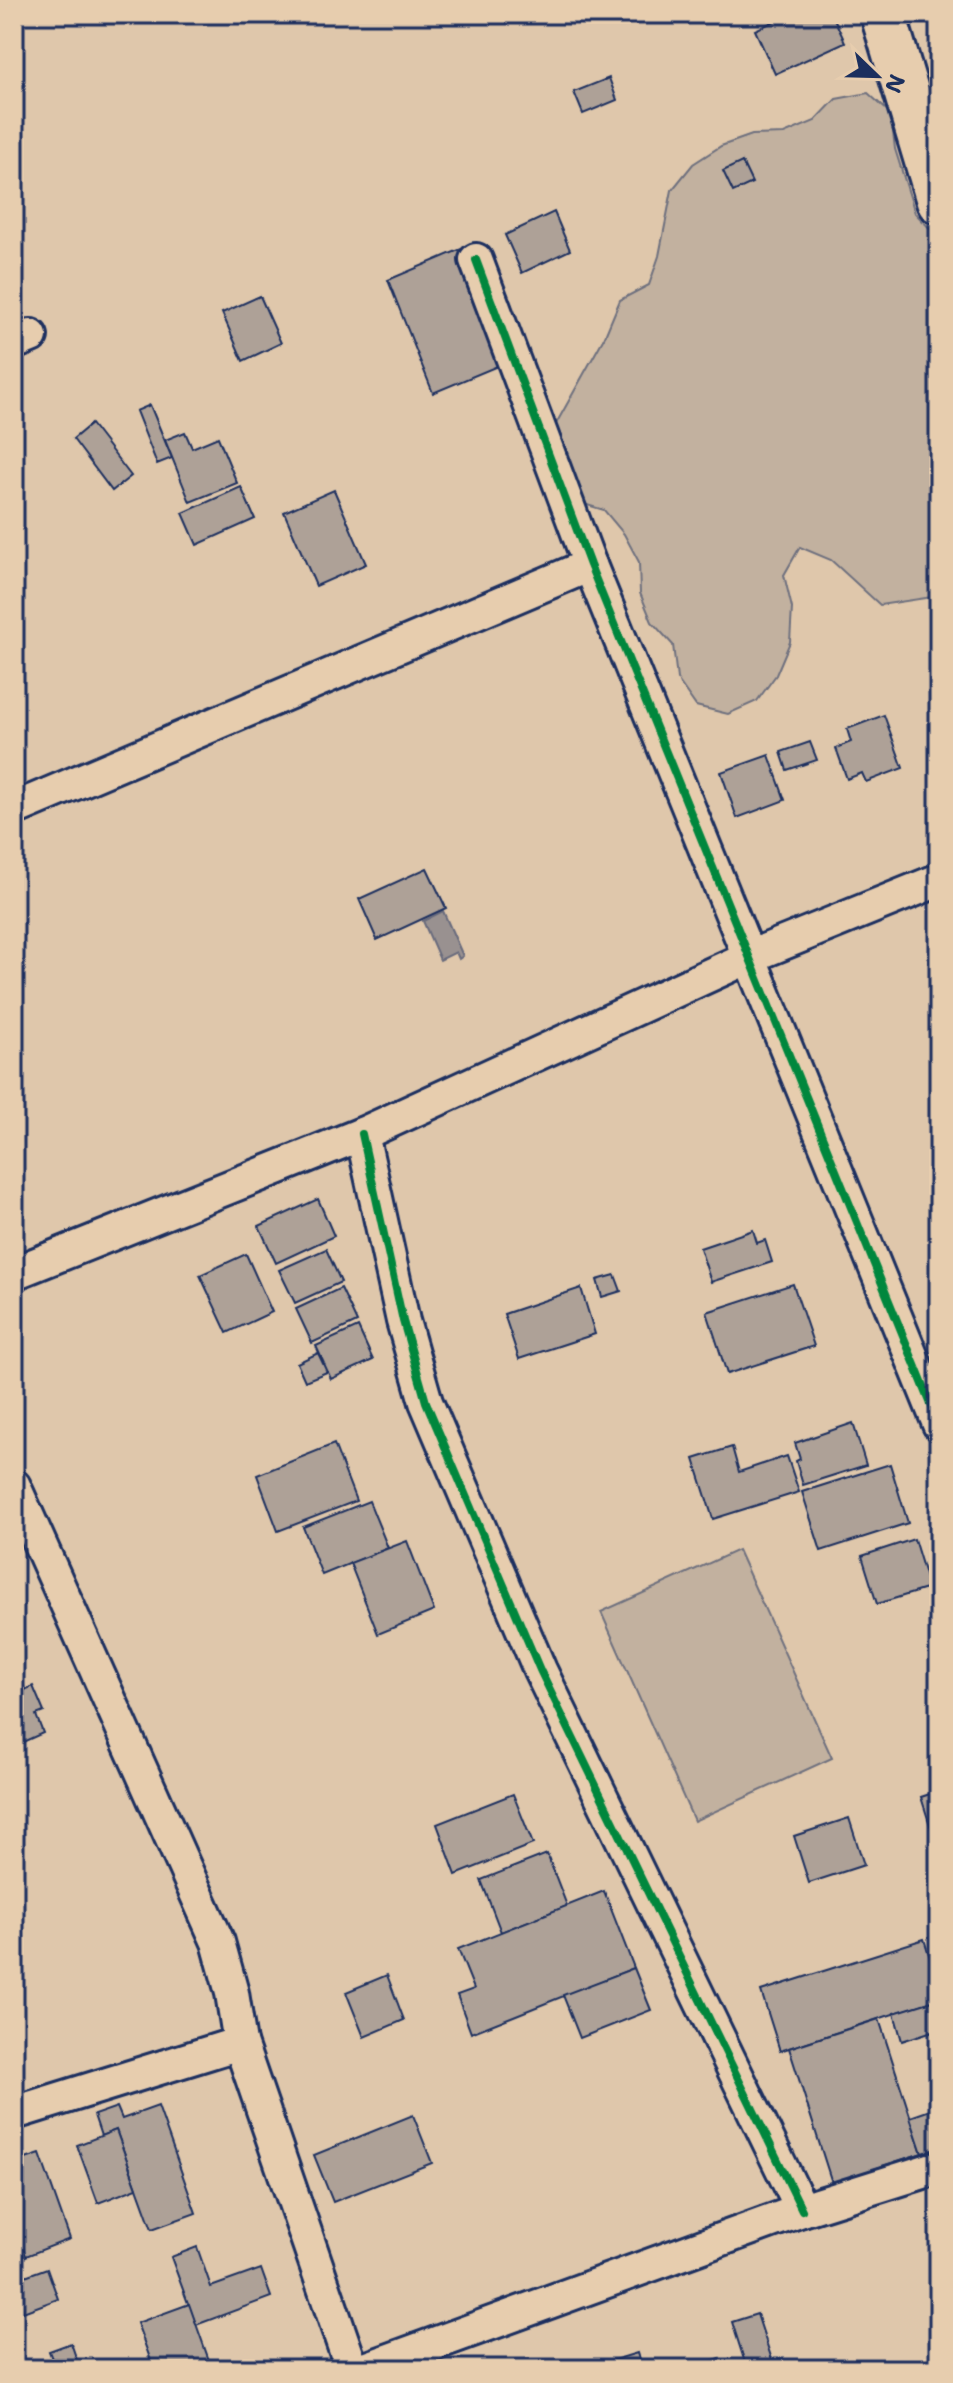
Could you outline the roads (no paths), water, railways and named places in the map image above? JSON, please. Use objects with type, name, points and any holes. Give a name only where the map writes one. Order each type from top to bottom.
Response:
[{"type":"street","points":[[883,14],[939,201]]},
{"type":"street","points":[[476,260],[590,565],[939,1424]]},
{"type":"street","points":[[14,809],[590,565]]},
{"type":"street","points":[[14,1273],[362,1134],[749,957],[939,880]]},
{"type":"street","points":[[362,1134],[403,1321],[426,1402],[540,1670],[802,2210]]},
{"type":"street","points":[[14,1486],[218,1942],[232,1993],[240,2043],[352,2369]]},
{"type":"street","points":[[14,2113],[240,2043]]},
{"type":"street","points":[[365,2369],[802,2210],[939,2167]]}]
